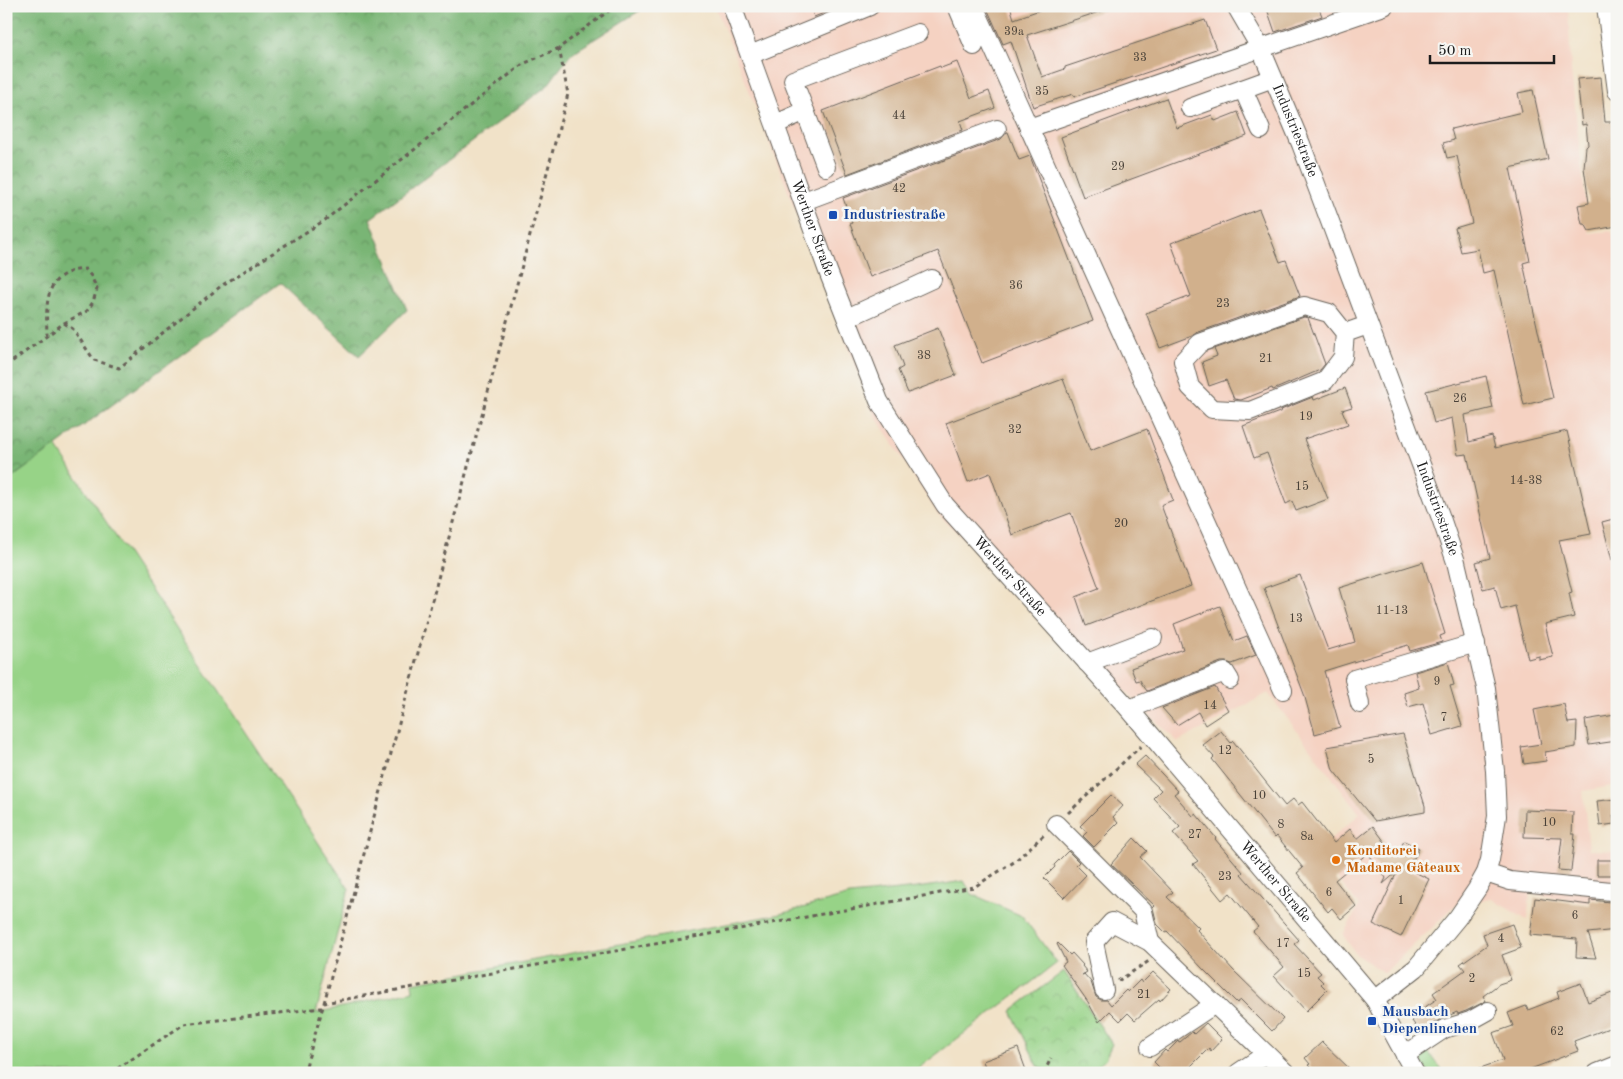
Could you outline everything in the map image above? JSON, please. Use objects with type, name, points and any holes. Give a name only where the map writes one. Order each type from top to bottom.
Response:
[{"type":"street","name":"Werther Straße","points":[[732,6],[846,318],[879,401],[945,505],[1129,709],[1375,1000],[1415,1073]]},
{"type":"street","points":[[750,55],[870,6]]},
{"type":"street","points":[[957,6],[974,46]]},
{"type":"street","points":[[974,6],[1283,690]]},
{"type":"street","name":"Industriestraße","points":[[1236,6],[1261,48],[1301,144],[1441,518],[1456,562],[1486,688],[1498,816],[1486,873],[1458,917],[1416,968],[1375,1000]]},
{"type":"street","points":[[1029,128],[1384,6]]},
{"type":"street","points":[[1606,6],[1617,92]]},
{"type":"street","points":[[826,167],[793,80],[918,33]]},
{"type":"street","points":[[1190,108],[1273,78]]},
{"type":"street","points":[[1243,89],[1261,130]]},
{"type":"street","points":[[776,124],[805,111]]},
{"type":"street","points":[[804,201],[997,129]]},
{"type":"street","points":[[846,318],[932,279]]},
{"type":"street","points":[[1304,306],[1329,313],[1345,333],[1343,357],[1325,381],[1250,411],[1212,409],[1190,387],[1183,361],[1200,343],[1304,306]]},
{"type":"street","points":[[1345,333],[1368,326]]},
{"type":"street","points":[[1086,663],[1154,638]]},
{"type":"street","points":[[1360,704],[1354,679],[1476,643]]},
{"type":"street","points":[[1129,709],[1225,672],[1230,680]]},
{"type":"street","points":[[1056,824],[1143,911],[1156,947]]},
{"type":"street","points":[[1486,873],[1510,881],[1611,891]]},
{"type":"street","points":[[1104,990],[1094,942],[1112,922],[1156,947],[1286,1073]]},
{"type":"street","points":[[1150,1047],[1215,1004]]},
{"type":"street","points":[[1405,1055],[1444,1029],[1470,1021],[1488,1011]]},
{"type":"street","points":[[1238,1073],[1266,1054]]},
{"type":"street","points":[[1597,1073],[1617,1065]]},
{"type":"path","points":[[64,323],[73,329],[94,360],[119,368],[221,286],[325,220],[522,64],[559,48],[615,6]]},
{"type":"path","points":[[304,1073],[568,94],[559,48]]},
{"type":"path","points":[[6,366],[47,336],[64,323],[87,311],[94,302],[97,289],[91,276],[85,269],[74,270],[62,276],[50,286],[47,304],[47,336]]},
{"type":"path","points":[[111,1073],[184,1024],[323,1006],[974,887],[1014,862],[1152,736]]},
{"type":"path","points":[[1104,990],[1156,947]]},
{"type":"path","points":[[1044,1073],[1051,1058]]},
{"type":"shaded area","points":[[715,6],[1568,6],[1571,71],[1589,233],[1612,231],[1617,250],[1617,785],[1583,791],[1589,850],[1617,851],[1617,898],[1589,898],[1588,903],[1530,893],[1527,920],[1492,899],[1457,904],[1384,973],[1356,954],[1343,935],[1359,906],[1316,851],[1360,814],[1268,693],[1178,742],[938,514],[874,414]]},
{"type":"green space","points":[[6,6],[647,6],[571,54],[547,86],[370,219],[407,310],[359,356],[280,283],[6,482]]},
{"type":"green space","points":[[56,446],[349,889],[316,1013],[413,991],[412,983],[780,914],[850,895],[964,881],[972,894],[1022,916],[1057,963],[912,1073],[6,1073],[6,482]]},
{"type":"green space","points":[[1064,971],[1112,1044],[1105,1059],[1094,1069],[1073,1073],[1051,1073],[1038,1066],[1011,1011]]},
{"type":"green space","points":[[1425,1048],[1445,1073],[1428,1073],[1417,1055]]},
{"type":"building","points":[[810,6],[841,6],[814,17]]},
{"type":"building","points":[[986,6],[1010,6],[1014,19],[1051,6],[1107,6],[1108,9],[1027,35],[1042,77],[1065,69],[1065,67],[1205,20],[1216,49],[1074,97],[1073,94],[1033,107],[1011,41],[1003,44]]},
{"type":"building","points":[[1266,6],[1318,6],[1322,16],[1275,32]]},
{"type":"building","points":[[957,62],[971,98],[989,91],[995,108],[960,121],[963,130],[847,174],[823,111],[940,66],[941,68]]},
{"type":"building","points":[[1601,77],[1605,122],[1614,122],[1617,141],[1617,169],[1615,169],[1617,199],[1612,199],[1617,226],[1589,231],[1585,224],[1582,224],[1578,205],[1589,203],[1584,168],[1586,147],[1588,145],[1586,124],[1582,125],[1577,79]]},
{"type":"building","points":[[1533,90],[1548,159],[1510,168],[1530,261],[1523,263],[1553,398],[1524,405],[1494,270],[1483,273],[1478,249],[1461,252],[1455,228],[1472,223],[1457,156],[1447,158],[1443,143],[1454,140],[1451,129],[1522,112],[1518,93]]},
{"type":"building","points":[[1166,98],[1177,128],[1212,115],[1215,121],[1238,112],[1247,136],[1083,197],[1061,137]]},
{"type":"building","points":[[1007,132],[1019,160],[1030,156],[1093,321],[982,363],[938,251],[870,277],[850,224],[852,223],[843,198],[1001,139]]},
{"type":"building","points":[[1259,209],[1280,262],[1286,260],[1300,296],[1196,333],[1160,348],[1146,313],[1191,296],[1171,243]]},
{"type":"building","points":[[1304,317],[1308,318],[1325,364],[1320,370],[1273,390],[1272,388],[1241,400],[1234,399],[1226,380],[1209,386],[1202,362],[1217,356],[1214,349]]},
{"type":"building","points":[[938,328],[956,375],[908,393],[898,370],[903,367],[895,345]]},
{"type":"building","points":[[1486,376],[1493,408],[1465,415],[1469,442],[1492,436],[1495,448],[1567,431],[1591,534],[1559,540],[1572,592],[1569,593],[1574,617],[1545,624],[1553,657],[1539,660],[1539,656],[1528,659],[1515,606],[1501,610],[1495,586],[1483,589],[1476,562],[1490,558],[1467,454],[1458,455],[1452,418],[1434,423],[1426,391]]},
{"type":"building","points":[[1063,379],[1090,451],[1147,429],[1173,500],[1161,505],[1191,586],[1086,626],[1076,597],[1099,588],[1071,513],[1012,535],[990,473],[968,482],[946,423]]},
{"type":"building","points":[[1345,388],[1352,407],[1342,410],[1348,424],[1304,439],[1328,499],[1296,511],[1292,501],[1286,504],[1267,453],[1254,458],[1243,426],[1313,397],[1314,400]]},
{"type":"building","points":[[1617,518],[1617,559],[1612,560],[1602,522]]},
{"type":"building","points":[[1423,562],[1445,634],[1440,636],[1442,642],[1410,651],[1408,645],[1324,671],[1340,727],[1315,734],[1304,694],[1264,588],[1300,575],[1328,650],[1355,642],[1339,588]]},
{"type":"building","points":[[1220,606],[1234,641],[1247,636],[1256,655],[1232,664],[1221,662],[1147,691],[1140,680],[1136,681],[1131,668],[1183,649],[1174,624]]},
{"type":"building","points":[[1448,662],[1454,685],[1450,686],[1462,726],[1432,735],[1423,703],[1408,707],[1404,693],[1419,688],[1415,672]]},
{"type":"building","points":[[1215,687],[1228,710],[1205,725],[1198,712],[1177,725],[1162,708]]},
{"type":"building","points":[[1564,704],[1568,723],[1577,722],[1576,747],[1545,752],[1546,761],[1524,764],[1521,747],[1541,744],[1534,710]]},
{"type":"building","points":[[1615,715],[1617,741],[1589,745],[1585,720]]},
{"type":"building","points":[[1221,731],[1231,743],[1233,741],[1285,806],[1293,799],[1298,805],[1302,802],[1334,843],[1350,829],[1357,839],[1373,826],[1396,857],[1404,841],[1419,848],[1414,858],[1404,867],[1429,879],[1401,937],[1373,924],[1397,872],[1383,884],[1386,878],[1368,853],[1335,880],[1356,906],[1341,919],[1332,908],[1328,912],[1297,873],[1303,868],[1277,836],[1275,838],[1203,745]]},
{"type":"building","points":[[1403,734],[1425,806],[1425,812],[1375,821],[1333,770],[1327,747]]},
{"type":"building","points":[[1145,756],[1178,791],[1174,794],[1193,816],[1196,814],[1243,872],[1241,874],[1299,940],[1294,944],[1321,973],[1317,976],[1327,990],[1306,1011],[1274,976],[1284,967],[1253,931],[1258,927],[1230,893],[1222,900],[1193,864],[1198,861],[1173,833],[1180,827],[1153,798],[1161,790],[1135,765]]},
{"type":"building","points":[[1111,795],[1123,806],[1113,817],[1118,823],[1094,847],[1083,836],[1087,832],[1080,826]]},
{"type":"building","points":[[1617,799],[1617,814],[1613,815],[1614,824],[1600,826],[1597,801]]},
{"type":"building","points":[[1525,810],[1573,812],[1572,834],[1575,834],[1571,871],[1558,870],[1562,838],[1524,837]]},
{"type":"building","points":[[1134,838],[1147,851],[1140,857],[1173,892],[1167,897],[1199,928],[1197,930],[1233,970],[1283,1019],[1272,1031],[1241,1000],[1237,1003],[1167,931],[1165,932],[1157,924],[1153,908],[1155,906],[1111,864]]},
{"type":"building","points":[[1068,851],[1079,862],[1076,865],[1086,875],[1064,898],[1044,878]]},
{"type":"building","points":[[1597,860],[1612,860],[1612,875],[1597,875]]},
{"type":"building","points":[[1535,898],[1590,905],[1590,900],[1610,902],[1617,900],[1617,930],[1588,933],[1596,958],[1576,957],[1577,939],[1530,935]]},
{"type":"building","points":[[1512,924],[1521,948],[1502,955],[1511,980],[1499,984],[1483,996],[1486,1001],[1466,1011],[1458,1014],[1457,1012],[1441,1019],[1420,1032],[1412,1021],[1421,1014],[1419,1011],[1437,999],[1433,993],[1465,970],[1460,964],[1487,945],[1483,934]]},
{"type":"building","points":[[1058,943],[1070,955],[1072,953],[1083,965],[1087,972],[1082,975],[1084,974],[1091,982],[1096,997],[1101,1000],[1107,1000],[1111,1005],[1126,990],[1128,992],[1140,980],[1142,983],[1153,972],[1171,989],[1160,1001],[1159,999],[1135,1020],[1128,1013],[1120,1021],[1110,1011],[1099,1022],[1088,1002],[1062,965],[1066,962]]},
{"type":"building","points":[[1581,983],[1588,1002],[1612,993],[1617,1006],[1617,1025],[1574,1041],[1578,1051],[1520,1073],[1473,1073],[1472,1071],[1503,1060],[1493,1033],[1513,1026],[1508,1013],[1526,1006],[1528,1010],[1559,998],[1557,992]]},
{"type":"building","points":[[1206,1023],[1222,1039],[1211,1051],[1209,1048],[1184,1073],[1165,1073],[1154,1062],[1165,1050],[1167,1052],[1178,1041],[1180,1042],[1192,1032],[1194,1034]]},
{"type":"building","points":[[1322,1042],[1354,1073],[1315,1073],[1305,1058]]},
{"type":"building","points":[[1018,1048],[1027,1073],[987,1073],[983,1061]]},
{"type":"place","name":"Industriestraße","points":[[833,215]]},
{"type":"place","name":"Konditorei Madame Gâteaux","points":[[1336,860]]},
{"type":"place","name":"Mausbach Diepenlinchen","points":[[1372,1021]]}]
